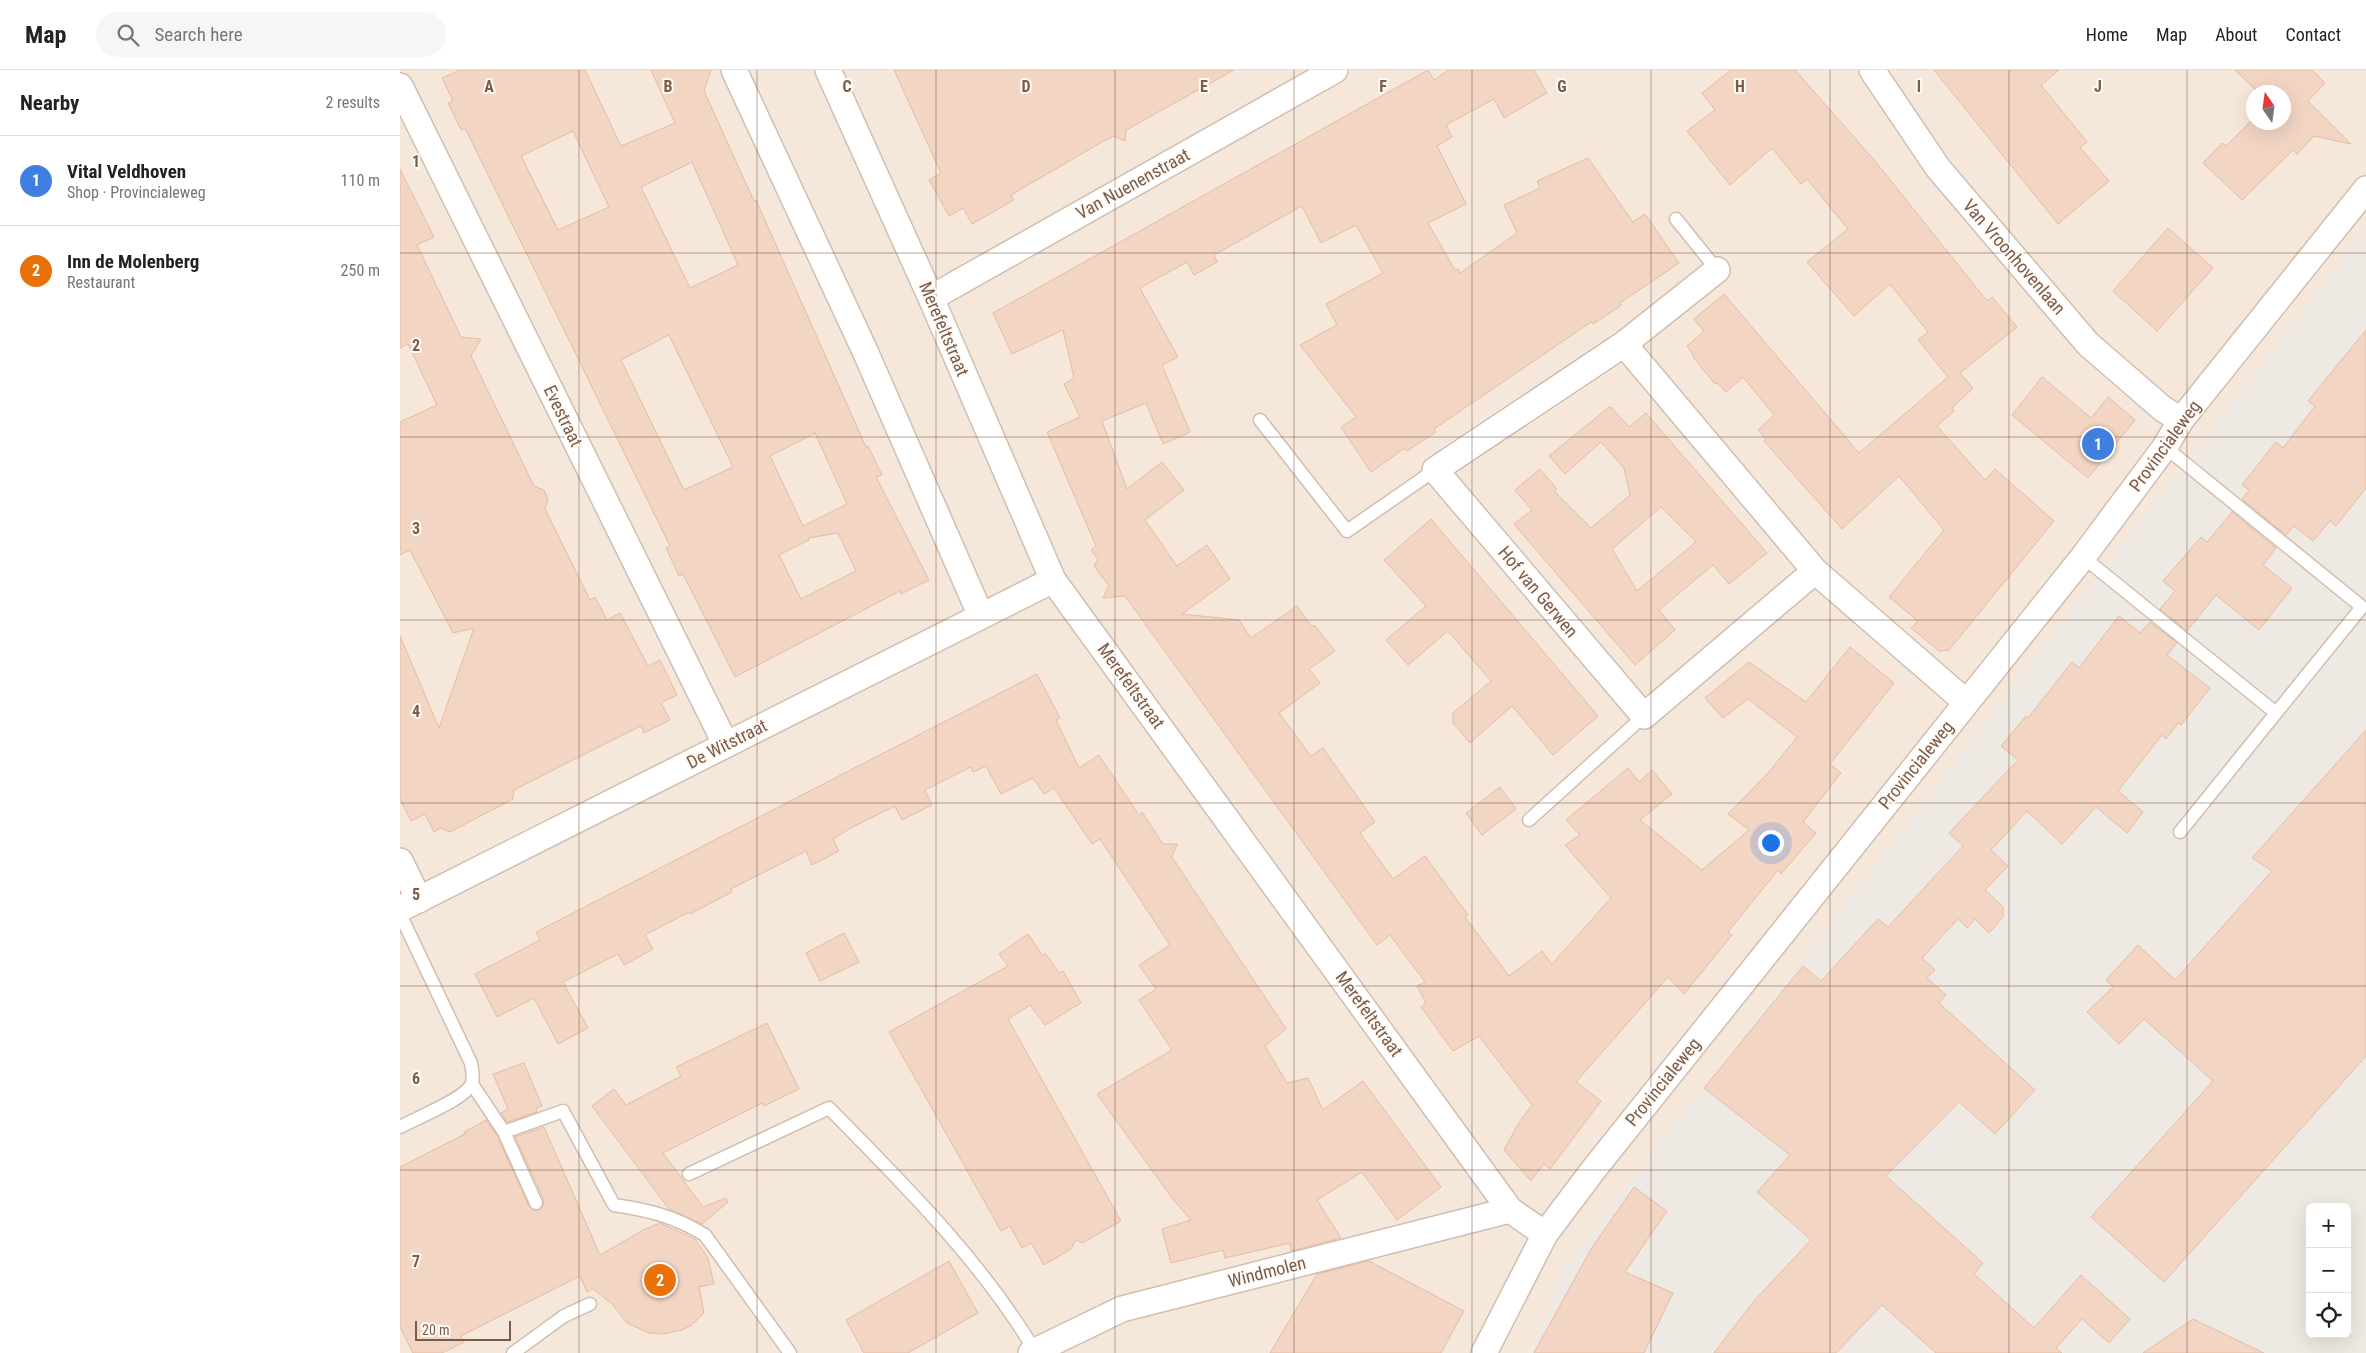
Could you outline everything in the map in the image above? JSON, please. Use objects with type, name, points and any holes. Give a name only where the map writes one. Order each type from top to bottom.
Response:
[{"type":"street","points":[[734,70],[865,351],[981,616]]},
{"type":"street","name":"Merefeltstraat","points":[[828,70],[931,298],[1053,580],[1510,1210],[1545,1234]]},
{"type":"street","name":"Van Nuenenstraat","points":[[931,298],[1335,70]]},
{"type":"street","name":"Van Vroonhovenlaan","points":[[1872,70],[1938,168],[2088,344],[2163,409],[2181,420]]},
{"type":"street","name":"Evestraat","points":[[400,86],[726,745]]},
{"type":"street","name":"Provincialeweg","points":[[1484,1353],[1545,1234],[1594,1169],[2083,557],[2165,447],[2181,420],[2366,189]]},
{"type":"street","points":[[1434,470],[1624,344],[1717,270]]},
{"type":"street","points":[[1624,344],[1815,571],[1966,702]]},
{"type":"street","name":"Hof van Gerwen","points":[[1434,470],[1644,716]]},
{"type":"street","points":[[1644,716],[1815,571]]},
{"type":"street","name":"De Witstraat","points":[[406,908],[1053,580]]},
{"type":"street","points":[[400,862],[406,908]]},
{"type":"street","name":"Windmolen","points":[[1033,1352],[1122,1308],[1510,1210]]},
{"type":"lane","points":[[1676,218],[1717,270]]},
{"type":"lane","points":[[1260,420],[1347,531],[1434,470]]},
{"type":"lane","points":[[2165,447],[2364,608],[2180,832]]},
{"type":"lane","points":[[2083,557],[2276,713]]},
{"type":"lane","points":[[1529,820],[1644,716]]},
{"type":"lane","points":[[406,908],[471,1063],[472,1084],[504,1132],[536,1203]]},
{"type":"lane","points":[[400,1127],[463,1094],[472,1084]]},
{"type":"lane","points":[[690,1174],[829,1108],[943,1226],[993,1286],[1033,1352]]},
{"type":"lane","points":[[504,1132],[563,1111],[614,1204],[654,1211],[690,1226],[704,1235],[790,1353]]},
{"type":"lane","points":[[513,1353],[531,1348],[564,1316],[590,1304]]},
{"type":"shaded area","points":[[400,70],[2366,70],[2366,230],[1565,1267],[1530,1353],[400,1353]]},
{"type":"shaded area","points":[[2366,230],[2366,1353],[1530,1353],[1565,1267]]},
{"type":"building","points":[[460,70],[585,70],[621,146],[675,123],[651,70],[711,70],[704,91],[754,201],[756,200],[866,447],[868,446],[882,475],[876,477],[929,580],[901,594],[900,591],[735,677],[683,574],[679,576],[666,548],[670,546],[465,128],[461,130],[448,103],[453,101],[442,78]],"holes":[[[573,131],[609,207],[558,230],[521,156]],[[692,162],[738,265],[690,288],[641,187]],[[669,335],[733,467],[684,490],[621,360]],[[815,433],[847,504],[803,526],[770,456]],[[838,533],[856,571],[801,599],[779,555],[809,540],[808,538]]]},
{"type":"building","points":[[894,70],[1234,70],[1126,130],[1125,141],[1114,136],[1102,142],[1011,195],[1014,200],[972,224],[963,208],[949,216],[929,180],[941,173]]},
{"type":"building","points":[[1428,70],[1434,80],[1448,70],[1534,70],[1547,93],[1504,118],[1494,99],[1446,125],[1452,137],[1437,146],[1466,204],[1428,223],[1455,270],[1458,269],[1460,273],[1517,233],[1504,205],[1540,188],[1537,181],[1588,158],[1633,222],[1645,214],[1679,263],[1620,303],[1622,305],[1593,324],[1591,322],[1434,429],[1436,432],[1407,451],[1405,448],[1371,472],[1341,427],[1356,417],[1300,345],[1337,325],[1326,304],[1383,273],[1356,225],[1321,243],[1302,206],[1214,255],[1217,262],[1194,275],[1187,262],[1140,288],[1178,357],[1162,365],[1190,432],[1163,444],[1146,403],[1102,421],[1127,489],[1162,462],[1184,490],[1145,520],[1177,566],[1207,545],[1230,579],[1182,614],[1239,620],[1251,638],[1297,606],[1312,627],[1314,625],[1335,651],[1309,669],[1320,683],[1279,713],[1311,756],[1323,748],[1375,822],[1360,833],[1393,879],[1425,856],[1468,915],[1465,917],[1509,976],[1542,951],[1552,964],[1611,898],[1565,845],[1580,835],[1566,820],[1628,768],[1639,782],[1652,770],[1672,794],[1640,820],[1702,870],[1749,830],[1728,814],[1769,772],[1797,737],[1748,699],[1723,718],[1705,698],[1749,662],[1806,702],[1850,647],[1894,683],[1830,764],[1841,773],[1803,822],[1816,833],[1781,874],[1778,870],[1728,932],[1732,935],[1684,994],[1668,977],[1576,1082],[1601,1101],[1550,1169],[1544,1164],[1531,1181],[1504,1150],[1518,1124],[1532,1105],[1479,1036],[1453,1051],[1421,1007],[1426,1003],[1417,986],[1425,982],[1390,935],[1377,945],[1125,596],[1103,598],[1109,586],[1094,566],[1098,559],[1091,550],[1096,546],[1047,432],[1080,417],[1064,384],[1074,378],[1063,330],[1012,354],[993,313]]},
{"type":"building","points":[[1731,70],[1795,70],[1875,161],[1987,301],[1992,297],[2017,327],[1960,373],[1973,388],[1952,408],[1954,411],[1937,426],[1985,480],[1995,469],[2054,521],[1949,650],[1939,651],[1911,628],[1918,621],[1889,597],[1944,530],[1899,476],[1842,529],[1764,441],[1766,439],[1758,430],[1774,415],[1743,377],[1726,392],[1717,383],[1715,384],[1693,357],[1687,346],[1704,331],[1694,319],[1724,294],[1859,453],[1948,377],[1918,340],[1928,332],[1890,284],[1854,316],[1807,262],[1848,229],[1807,179],[1801,184],[1772,148],[1730,185],[1687,131],[1715,110],[1702,93]]},
{"type":"building","points":[[1934,70],[2059,70],[2041,85],[2087,142],[2080,147],[2109,181],[2058,224]]},
{"type":"building","points":[[2235,70],[2312,70],[2325,83],[2308,101],[2351,144],[2314,136],[2297,154],[2293,150],[2242,200],[2203,163],[2222,143],[2226,146],[2246,126],[2246,130],[2291,130],[2291,85],[2251,85]]},
{"type":"building","points":[[400,169],[434,237],[417,245],[461,337],[481,339],[471,356],[534,486],[544,490],[548,500],[545,509],[590,600],[595,597],[607,620],[620,613],[648,666],[660,660],[677,695],[661,703],[670,720],[644,733],[641,726],[563,765],[514,790],[513,799],[450,832],[441,828],[434,832],[425,814],[411,821],[400,799],[400,636],[439,728],[474,628],[453,633],[410,550],[400,555],[400,422],[437,405],[408,344],[400,348]]},
{"type":"building","points":[[2168,228],[2213,268],[2157,331],[2113,291]]},
{"type":"building","points":[[2366,330],[2366,488],[2336,526],[2330,521],[2313,541],[2294,526],[2286,535],[2242,499],[2249,490],[2242,485],[2276,442],[2283,448],[2315,406],[2308,401]]},
{"type":"building","points":[[2042,377],[2091,418],[2108,397],[2135,420],[2088,478],[2012,415]]},
{"type":"building","points":[[1609,407],[1629,427],[1646,413],[1767,553],[1729,584],[1713,565],[1659,610],[1675,630],[1635,665],[1514,524],[1532,510],[1515,490],[1540,469],[1557,489],[1554,491],[1591,528],[1630,495],[1624,468],[1601,442],[1565,474],[1549,456]],"holes":[[[1661,507],[1696,542],[1637,591],[1612,549]]]},
{"type":"building","points":[[2232,512],[2276,548],[2263,565],[2292,588],[2259,630],[2216,595],[2187,631],[2160,609],[2175,591],[2163,581],[2201,537],[2207,542]]},
{"type":"building","points":[[1431,519],[1598,716],[1553,755],[1512,706],[1470,743],[1453,723],[1453,713],[1491,681],[1448,631],[1408,665],[1386,640],[1426,606],[1384,560]]},
{"type":"building","points":[[2119,616],[2140,633],[2150,622],[2177,643],[2167,655],[2210,688],[2181,725],[2178,723],[2166,739],[2162,735],[2118,791],[2143,812],[2127,833],[2096,807],[2062,844],[2027,811],[1991,850],[2008,866],[1985,890],[2003,907],[2003,917],[1989,933],[1975,919],[1967,928],[1958,919],[1922,958],[1935,970],[1927,978],[1946,995],[1939,1003],[2035,1090],[1995,1134],[1959,1102],[1886,1176],[1983,1263],[1974,1274],[2034,1328],[2081,1275],[2130,1319],[2109,1343],[2082,1319],[2056,1348],[2062,1353],[1936,1353],[1882,1305],[1836,1353],[1714,1353],[1754,1301],[1811,1240],[1757,1192],[1790,1155],[1704,1088],[1803,966],[1821,981],[1878,919],[1888,927],[1963,846],[1949,833],[2018,760],[2001,746],[2026,716],[2028,718],[2072,662],[2079,668]]},
{"type":"building","points":[[1037,674],[1060,718],[1056,720],[1079,768],[1099,755],[1139,815],[1142,812],[1163,844],[1177,844],[1172,857],[1286,1029],[1265,1046],[1287,1083],[1308,1078],[1323,1110],[1363,1081],[1441,1187],[1397,1220],[1362,1172],[1317,1200],[1341,1238],[1291,1251],[1290,1243],[1225,1258],[1223,1250],[1171,1263],[1162,1229],[1191,1220],[1172,1198],[1097,1094],[1172,1050],[1139,1000],[1156,989],[1139,965],[1170,945],[1100,839],[1092,844],[1054,788],[1044,794],[1033,778],[1001,794],[986,766],[973,772],[971,767],[925,790],[932,805],[902,820],[895,806],[851,828],[833,839],[839,851],[812,865],[806,851],[731,889],[732,892],[690,914],[689,912],[645,935],[653,949],[624,965],[618,954],[563,982],[588,1028],[558,1044],[534,998],[497,1017],[475,974],[540,940],[536,932]]},
{"type":"building","points":[[2366,730],[2366,1056],[2164,1282],[2091,1217],[2213,1081],[2144,1019],[2119,1044],[2087,1012],[2113,987],[2106,980],[2138,945],[2175,980],[2272,871],[2252,858]]},
{"type":"building","points":[[1500,787],[1516,809],[1482,835],[1466,813]]},
{"type":"building","points":[[844,933],[859,962],[820,981],[806,953]]},
{"type":"building","points":[[1028,934],[1043,956],[1045,953],[1059,973],[1063,971],[1081,1003],[1045,1025],[1030,1005],[1008,1019],[1121,1221],[1082,1243],[1076,1240],[1071,1249],[1044,1265],[1031,1243],[1022,1248],[1010,1226],[1001,1231],[889,1032],[1008,966],[999,954]]},
{"type":"building","points":[[767,1023],[799,1089],[764,1106],[762,1103],[663,1153],[703,1207],[726,1198],[728,1202],[702,1224],[669,1209],[592,1106],[614,1089],[626,1105],[681,1076],[676,1067]]},
{"type":"building","points":[[524,1063],[542,1106],[536,1108],[537,1112],[507,1122],[501,1113],[508,1109],[493,1074]]},
{"type":"building","points":[[486,1120],[497,1136],[529,1206],[536,1211],[542,1208],[544,1200],[515,1137],[544,1127],[600,1255],[645,1229],[660,1223],[695,1239],[708,1258],[714,1284],[699,1287],[704,1313],[692,1325],[682,1330],[663,1334],[649,1333],[627,1323],[612,1304],[593,1289],[587,1292],[580,1276],[461,1336],[464,1342],[442,1353],[413,1353],[400,1327],[400,1167],[465,1134],[464,1132]]},
{"type":"building","points":[[1634,1187],[1667,1211],[1625,1272],[1673,1293],[1644,1353],[1534,1353],[1591,1249]]},
{"type":"building","points":[[949,1261],[978,1313],[908,1353],[864,1353],[846,1320]]},
{"type":"building","points":[[1369,1261],[1464,1311],[1441,1353],[1270,1353],[1317,1274]]},
{"type":"building","points":[[2193,1319],[2264,1353],[2143,1353]]},
{"type":"place","name":"Vital Veldhoven","points":[[2098,444]]},
{"type":"place","name":"Inn de Molenberg","points":[[660,1280]]}]
